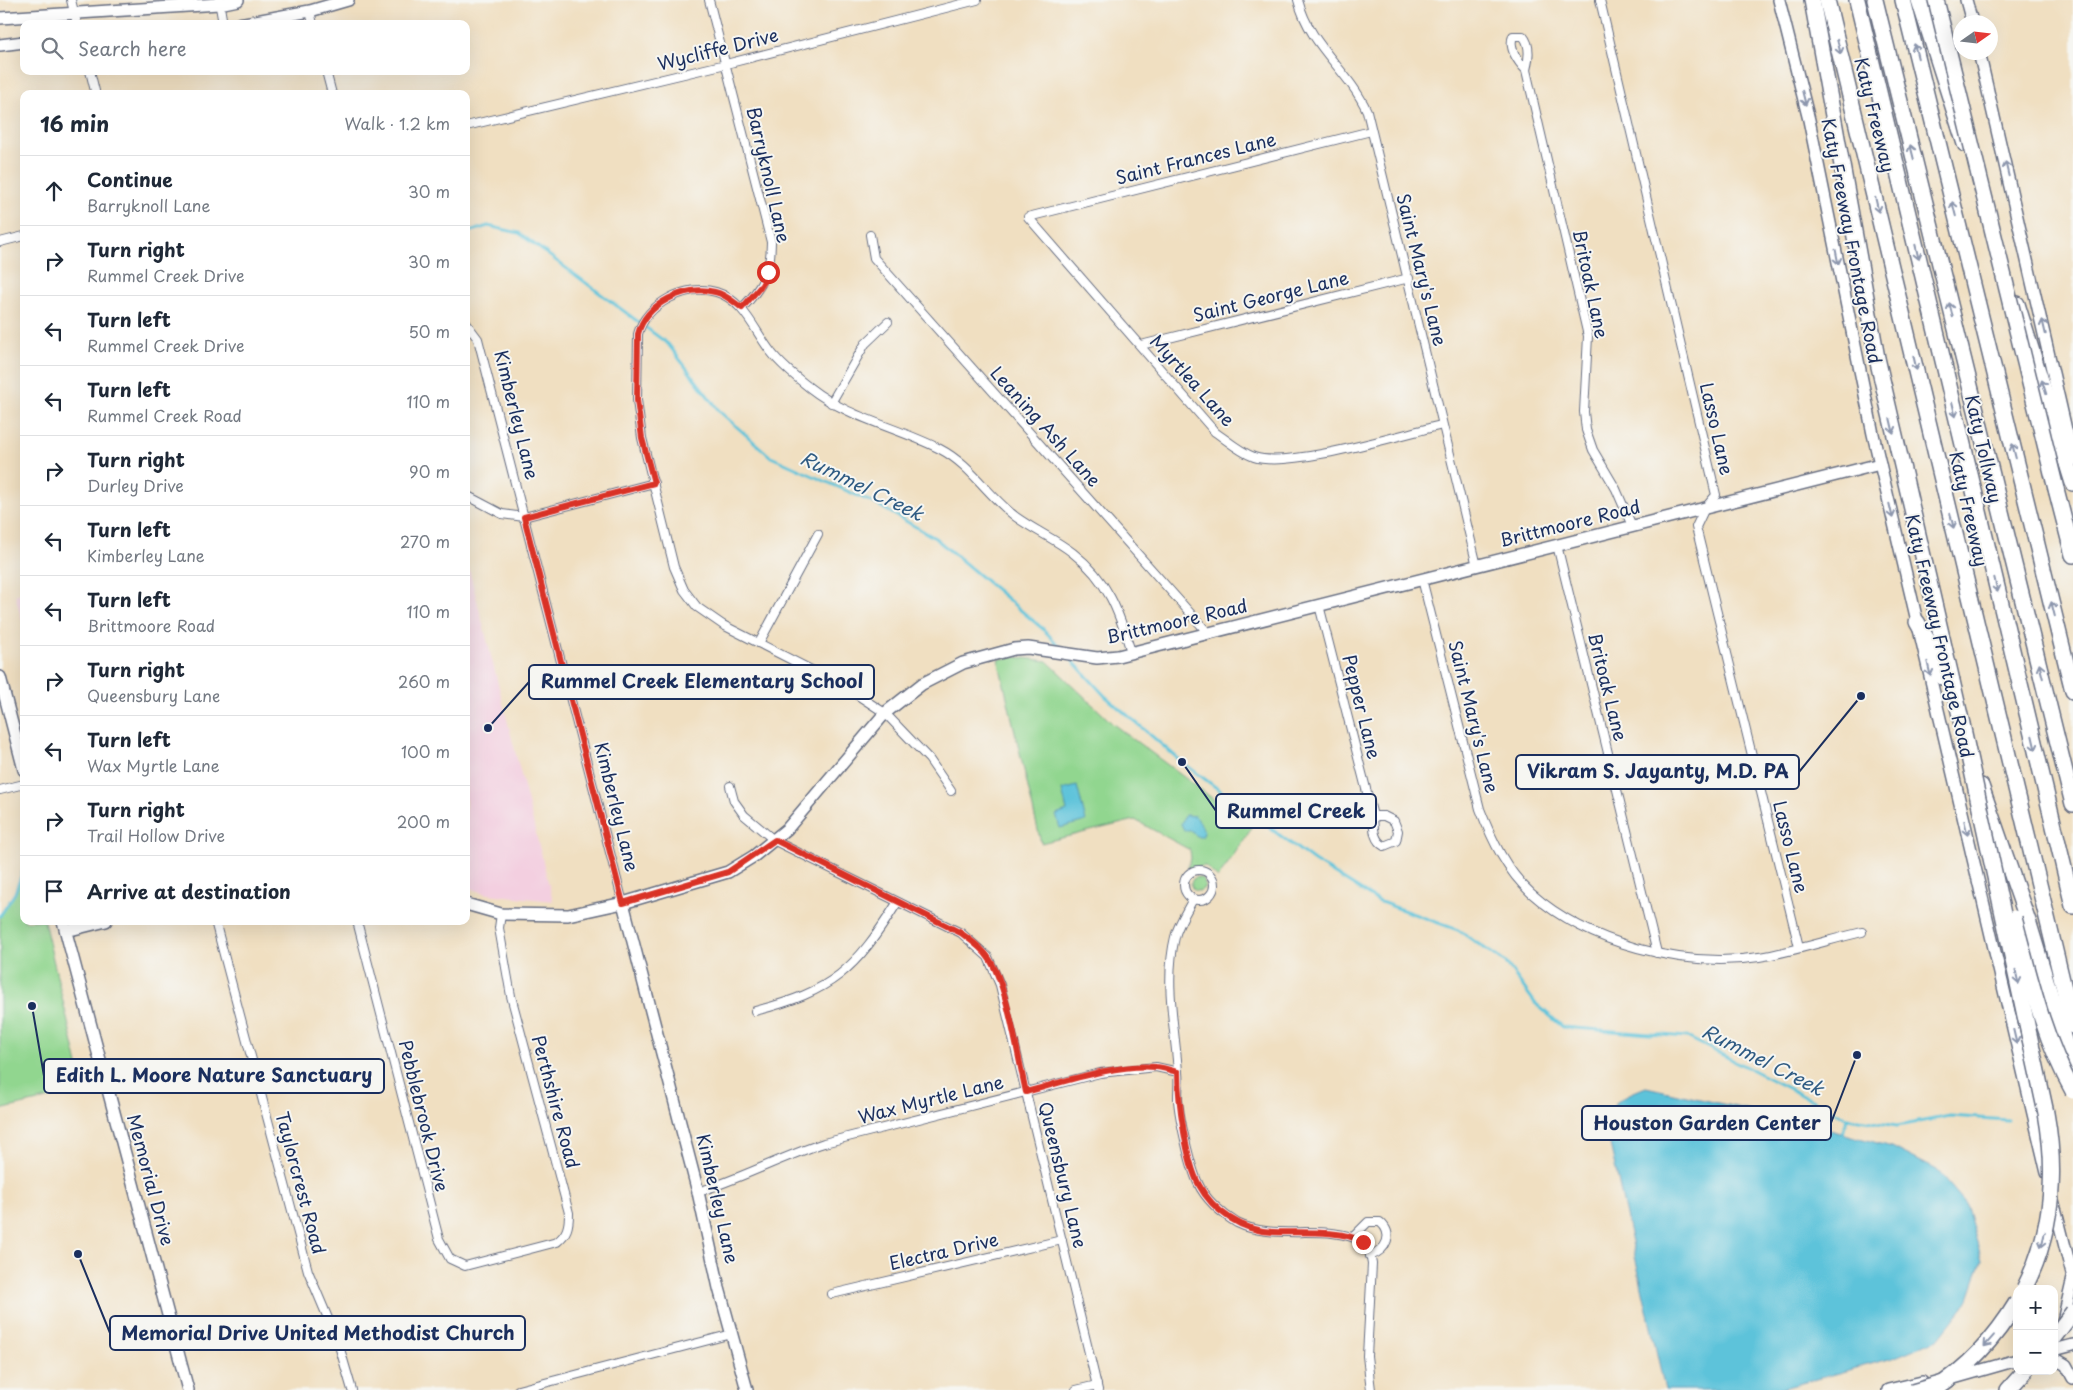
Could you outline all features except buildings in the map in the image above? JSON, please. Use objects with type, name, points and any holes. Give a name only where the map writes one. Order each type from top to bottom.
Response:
[{"type":"highway","points":[[1812,0],[1868,316],[1962,724],[2046,1113],[2051,1148],[2052,1181],[2047,1220],[2040,1249],[2026,1285]]},
{"type":"highway","name":"Katy Freeway","points":[[1827,0],[2073,1026]]},
{"type":"highway","name":"Katy Tollway","points":[[1857,0],[2073,906]]},
{"type":"highway","name":"Katy Tollway","points":[[1875,0],[2073,804]]},
{"type":"highway","points":[[1904,0],[2073,691]]},
{"type":"highway","points":[[1919,0],[2073,483]]},
{"type":"highway","points":[[1936,0],[2073,554]]},
{"type":"highway","points":[[1918,622],[1932,648],[2029,924],[2073,1070]]},
{"type":"highway","points":[[1962,724],[2037,1006],[2056,1058],[2073,1091]]},
{"type":"highway","points":[[1933,1390],[1960,1370],[1990,1341],[2013,1308]]},
{"type":"highway","points":[[2058,1333],[2073,1312]]},
{"type":"highway","points":[[2008,1390],[2021,1375]]},
{"type":"main road","points":[[0,18],[32,15],[76,19],[238,0]]},
{"type":"main road","points":[[261,20],[310,11],[348,0]]},
{"type":"main road","name":"Katy Freeway Frontage Road","points":[[1779,0],[1811,129],[1858,367],[1880,464],[2073,1278]]},
{"type":"main road","points":[[1966,0],[1970,15]]},
{"type":"main road","points":[[0,44],[20,42]]},
{"type":"main road","points":[[1981,60],[2068,416],[2073,460]]},
{"type":"main road","name":"Brittmoore Road","points":[[470,905],[501,914],[568,915],[623,903],[728,872],[775,840],[885,713],[922,684],[947,671],[984,656],[1014,649],[1028,648],[1097,658],[1131,652],[1880,464]]},
{"type":"main road","points":[[0,677],[20,754]]},
{"type":"main road","name":"Kimberley Lane","points":[[623,903],[747,1390]]},
{"type":"main road","name":"Memorial Drive","points":[[64,926],[188,1390]]},
{"type":"main road","points":[[2058,1331],[2066,1314],[2073,1278]]},
{"type":"main road","points":[[2058,1350],[2073,1346]]},
{"type":"main road","points":[[2058,1360],[2066,1365],[2073,1378]]},
{"type":"main road","points":[[1888,1390],[2013,1361]]},
{"type":"main road","points":[[1912,1390],[2013,1361]]},
{"type":"street","points":[[71,0],[76,19]]},
{"type":"street","name":"Barryknoll Lane","points":[[709,0],[771,242],[768,272],[762,285],[742,308]]},
{"type":"street","name":"Wycliffe Drive","points":[[470,125],[726,64],[977,0]]},
{"type":"street","name":"Saint Mary's Lane","points":[[1298,0],[1304,21],[1312,36],[1358,92],[1367,111],[1409,278],[1442,425],[1477,566]]},
{"type":"street","name":"Lasso Lane","points":[[1600,0],[1716,495],[1704,508],[1696,527],[1799,947]]},
{"type":"street","points":[[219,2],[222,20]]},
{"type":"street","points":[[310,11],[312,20]]},
{"type":"street","name":"Britoak Lane","points":[[1526,70],[1588,336],[1584,412],[1586,430],[1593,450],[1616,489],[1632,526]]},
{"type":"street","points":[[91,75],[94,90]]},
{"type":"street","points":[[327,75],[331,90]]},
{"type":"street","name":"Saint Frances Lane","points":[[1028,216],[1371,131]]},
{"type":"street","name":"Myrtlea Lane","points":[[1028,216],[1216,432],[1237,449],[1255,457],[1295,459],[1442,425]]},
{"type":"street","name":"Leaning Ash Lane","points":[[870,235],[874,258],[1208,633]]},
{"type":"street","points":[[0,242],[20,237]]},
{"type":"street","name":"Saint George Lane","points":[[1140,346],[1409,278]]},
{"type":"street","points":[[951,791],[929,759],[885,713],[845,687],[723,625],[698,607],[684,590],[674,567],[642,438],[637,400],[638,334],[641,324],[648,314],[678,294],[698,290],[717,292],[742,308],[772,354],[810,388],[831,403],[941,449],[959,461],[1015,516],[1073,553],[1091,568],[1119,612],[1131,652]]},
{"type":"street","points":[[831,403],[866,344],[888,322]]},
{"type":"street","name":"Kimberley Lane","points":[[470,328],[478,339],[623,903]]},
{"type":"street","points":[[470,497],[502,514],[524,517],[654,483]]},
{"type":"street","points":[[759,643],[818,534]]},
{"type":"street","name":"Britoak Lane","points":[[1557,545],[1657,953]]},
{"type":"street","name":"Saint Mary's Lane","points":[[1422,579],[1480,809],[1492,841],[1503,859],[1530,892],[1555,911],[1583,927],[1631,946],[1657,953],[1710,959],[1758,957],[1862,932]]},
{"type":"street","name":"Pepper Lane","points":[[1319,606],[1373,816]]},
{"type":"street","points":[[0,790],[20,785]]},
{"type":"street","name":"Queensbury Lane","points":[[730,786],[734,801],[744,815],[775,840],[961,933],[988,957],[1000,984],[1098,1387]]},
{"type":"street","points":[[1193,899],[1175,935],[1170,972],[1171,1015],[1178,1072],[1178,1101],[1198,1183],[1219,1210],[1250,1228],[1269,1232],[1353,1237],[1363,1242],[1370,1256],[1372,1272],[1367,1356],[1371,1390]]},
{"type":"street","points":[[755,1011],[782,1004],[834,980],[857,960],[872,942],[897,902]]},
{"type":"street","name":"Perthshire Road","points":[[501,914],[499,928],[511,996],[568,1214],[569,1226],[564,1236],[557,1242],[505,1256]]},
{"type":"street","name":"Taylorcrest Road","points":[[216,925],[308,1271],[338,1342],[352,1390]]},
{"type":"street","name":"Pebblebrook Drive","points":[[358,925],[443,1250],[450,1259],[465,1266],[505,1256]]},
{"type":"street","name":"Wax Myrtle Lane","points":[[698,1192],[736,1180],[793,1153],[824,1143],[1100,1073],[1132,1068],[1156,1067],[1178,1072]]},
{"type":"street","points":[[1353,1237],[1368,1222],[1380,1222],[1385,1226],[1388,1235],[1386,1244],[1381,1251],[1370,1256]]},
{"type":"street","name":"Electra Drive","points":[[832,1294],[1062,1240]]},
{"type":"street","points":[[518,1390],[732,1334]]},
{"type":"street","points":[[1076,1390],[1098,1387]]},
{"type":"shaded area","points":[[470,573],[553,901],[488,894],[470,888]]},
{"type":"shaded area","points":[[20,593],[20,614],[15,595]]},
{"type":"green space","points":[[1016,657],[1047,661],[1113,724],[1252,828],[1218,878],[1205,866],[1187,868],[1191,859],[1190,850],[1135,820],[1041,843],[998,659]]},
{"type":"green space","points":[[1198,877],[1203,879],[1205,884],[1203,889],[1198,891],[1193,889],[1191,884],[1193,879]]},
{"type":"green space","points":[[20,880],[20,925],[45,925],[84,1090],[0,1110],[0,916],[15,893]]},
{"type":"water","points":[[1077,786],[1086,821],[1060,828],[1056,815],[1067,811],[1062,790]]},
{"type":"water","points":[[1185,815],[1195,816],[1200,822],[1204,833],[1202,837],[1198,837],[1191,831],[1184,830],[1181,824]]},
{"type":"water","points":[[1646,1087],[1790,1119],[1892,1147],[1937,1170],[1966,1204],[1982,1260],[1968,1301],[1938,1339],[1893,1358],[1776,1390],[1665,1390],[1608,1135],[1611,1115],[1616,1103],[1627,1095]]},
{"type":"waterway","name":"Rummel Creek","points":[[470,232],[488,226],[519,233],[668,344],[720,412],[771,457],[876,504],[935,538],[1043,629],[1063,650]]},
{"type":"waterway","name":"Rummel Creek","points":[[1070,658],[1105,696],[1182,762],[1314,861],[1378,901],[1458,930],[1506,963],[1535,1003],[1563,1027],[1687,1037],[1847,1118],[1897,1126],[1950,1116],[2008,1120]]},
{"type":"waterway","name":"Rummel Creek","points":[[0,916],[15,893],[20,879]]},
{"type":"waterway","points":[[1843,1133],[1847,1118]]},
{"type":"place","name":"Vikram S. Jayanty, M.D. PA","points":[[1861,696]]},
{"type":"place","name":"Rummel Creek Elementary School","points":[[488,728]]},
{"type":"place","name":"Rummel Creek","points":[[1182,762]]},
{"type":"place","name":"Edith L. Moore Nature Sanctuary","points":[[32,1006]]},
{"type":"place","name":"Houston Garden Center","points":[[1857,1055]]},
{"type":"place","name":"Memorial Drive United Methodist Church","points":[[78,1254]]},
{"type":"route","points":[[768,272],[762,285],[742,308],[717,292],[698,290],[678,294],[664,302],[648,314],[641,324],[638,334],[637,400],[642,438],[654,483],[524,517],[623,903],[728,872],[775,840],[961,933],[978,946],[988,957],[995,969],[1000,984],[1026,1092],[1100,1073],[1132,1068],[1156,1067],[1178,1072],[1178,1101],[1198,1183],[1207,1198],[1219,1210],[1250,1228],[1269,1232],[1345,1235],[1363,1242]]}]
